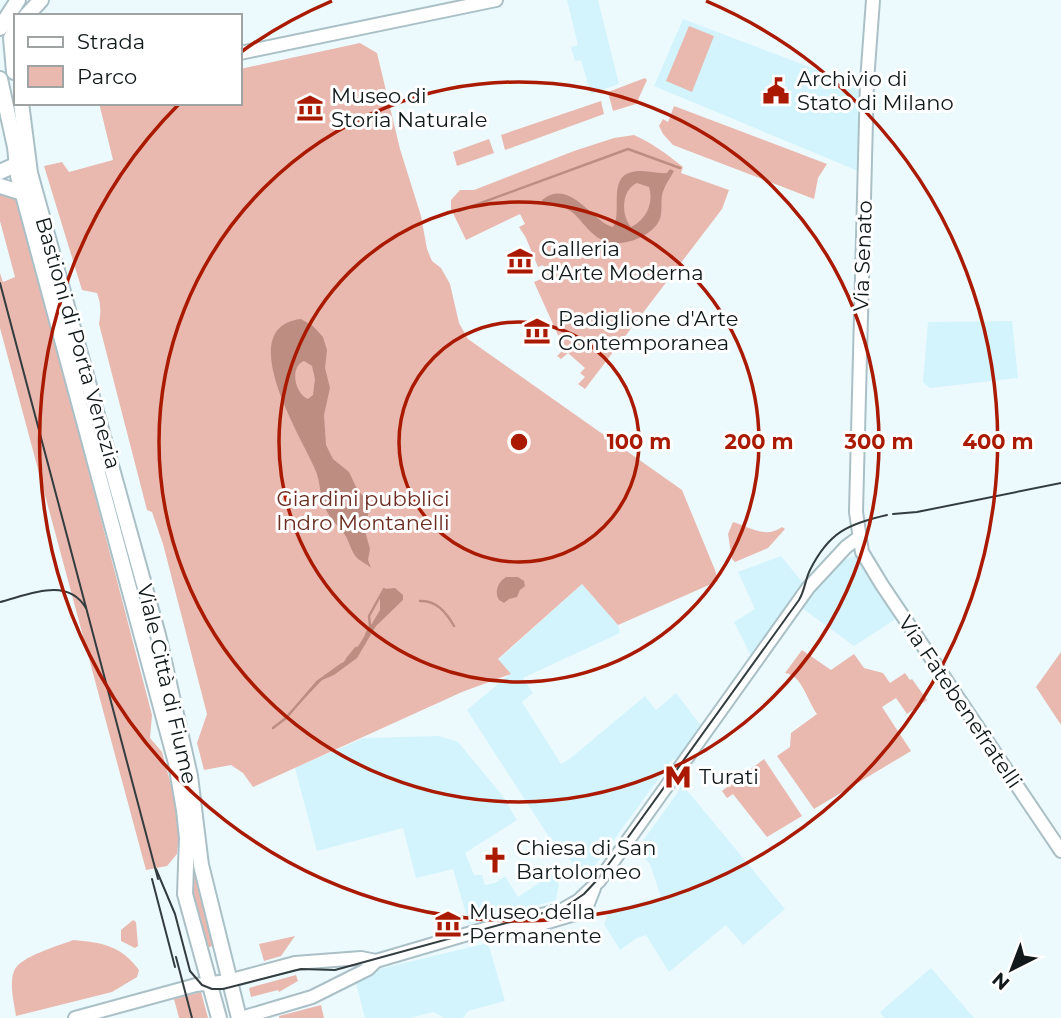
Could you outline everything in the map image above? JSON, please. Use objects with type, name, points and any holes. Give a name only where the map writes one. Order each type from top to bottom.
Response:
[{"type":"main road","points":[[0,28],[18,0]]},
{"type":"main road","points":[[28,14],[41,0]]},
{"type":"main road","points":[[14,31],[11,38],[14,66]]},
{"type":"main road","points":[[0,60],[8,65],[14,74]]},
{"type":"main road","name":"Bastioni di Porta Venezia","points":[[0,79],[23,193],[122,531]]},
{"type":"main road","name":"Bastioni di Porta Venezia","points":[[21,105],[30,173],[122,531]]},
{"type":"main road","points":[[0,172],[16,166],[28,156]]},
{"type":"main road","points":[[0,186],[23,193]]},
{"type":"main road","name":"Viale Città di Fiume","points":[[122,531],[192,840]]},
{"type":"main road","points":[[192,840],[184,876],[186,897],[219,1018]]},
{"type":"main road","points":[[192,840],[201,865],[228,981],[240,1018]]},
{"type":"street","points":[[242,52],[496,0]]},
{"type":"street","name":"Via Senato","points":[[855,538],[867,80],[873,0]]},
{"type":"street","points":[[75,1018],[210,982],[228,981],[305,961],[360,958],[376,961],[495,926],[514,932],[581,906],[619,846],[631,837],[808,588],[855,538]]},
{"type":"street","name":"Via Fatebenefratelli","points":[[855,538],[974,723],[1061,850]]},
{"type":"street","points":[[832,563],[862,552]]},
{"type":"street","points":[[240,1018],[312,997],[368,969],[376,961]]},
{"type":"shaded area","points":[[567,0],[598,0],[619,84],[591,94],[581,60],[575,61],[571,47],[578,45]]},
{"type":"shaded area","points":[[683,19],[844,80],[866,81],[863,173],[654,86]]},
{"type":"shaded area","points":[[670,169],[674,171],[663,193],[659,221],[641,237],[625,242],[602,240],[572,212],[565,208],[545,205],[542,200],[552,194],[571,197],[605,224],[613,227],[617,214],[618,188],[624,175],[636,171],[667,173]],"holes":[[[637,183],[649,187],[648,210],[641,220],[631,227],[625,216],[625,197]]]},
{"type":"shaded area","points":[[301,319],[313,326],[323,337],[327,350],[325,368],[330,388],[324,415],[326,445],[333,459],[349,472],[357,489],[370,504],[365,531],[371,568],[358,559],[345,535],[326,510],[315,469],[286,410],[271,362],[272,341],[281,326]],"holes":[[[304,361],[312,366],[315,379],[313,395],[308,399],[300,392],[295,374],[299,364]]]},
{"type":"shaded area","points":[[1012,321],[1018,378],[930,388],[923,382],[928,322]]},
{"type":"shaded area","points":[[862,553],[902,615],[854,646],[798,605],[832,564]]},
{"type":"shaded area","points":[[781,556],[807,588],[754,662],[734,622],[755,609],[738,572]]},
{"type":"shaded area","points":[[506,577],[518,577],[524,581],[525,586],[517,597],[504,603],[499,600],[497,591],[499,584]]},
{"type":"shaded area","points":[[582,584],[618,625],[620,633],[523,678],[533,693],[522,702],[561,764],[645,696],[656,710],[676,693],[705,731],[684,763],[673,759],[586,878],[547,834],[467,710],[510,674],[498,660]]},
{"type":"shaded area","points":[[395,588],[403,595],[403,600],[376,626],[357,658],[334,675],[322,680],[286,718],[317,682],[338,668],[359,645],[380,610],[380,595],[384,589]]},
{"type":"shaded area","points":[[439,736],[458,742],[502,795],[517,820],[465,853],[474,875],[482,875],[485,885],[495,883],[505,876],[518,897],[552,874],[559,884],[556,900],[469,924],[453,869],[416,878],[403,828],[317,851],[295,768],[364,738]]},
{"type":"shaded area","points":[[681,783],[785,909],[743,945],[726,925],[669,972],[646,935],[620,950],[604,924],[610,910],[661,897],[650,864],[637,849],[678,792]]},
{"type":"shaded area","points":[[488,943],[505,1001],[468,1011],[463,1018],[445,1018],[433,1012],[410,1018],[365,1018],[354,975]]},
{"type":"shaded area","points":[[931,968],[974,1018],[884,1018],[880,1012]]},
{"type":"green space","points":[[689,26],[714,36],[692,92],[666,81]]},
{"type":"green space","name":"Giardini pubblici Indro Montanelli","points":[[360,43],[377,53],[400,149],[421,216],[427,249],[432,261],[441,268],[450,284],[459,323],[468,339],[682,490],[718,581],[618,625],[582,584],[498,659],[511,674],[462,692],[253,787],[243,773],[231,765],[204,770],[197,743],[207,714],[163,544],[152,512],[147,510],[99,324],[97,293],[82,290],[44,166],[62,162],[69,172],[113,160],[99,105],[242,105],[242,69]]},
{"type":"green space","points":[[645,78],[647,80],[636,104],[613,111],[608,92]]},
{"type":"green space","points":[[601,101],[604,114],[505,150],[501,135]]},
{"type":"green space","points":[[674,106],[827,164],[818,178],[814,199],[673,145],[659,126],[663,119],[668,122]]},
{"type":"green space","points":[[634,135],[683,167],[681,173],[729,190],[722,209],[585,389],[578,384],[585,377],[580,373],[585,368],[568,353],[561,359],[557,356],[562,351],[559,346],[562,344],[534,282],[548,276],[543,265],[538,267],[519,227],[525,224],[520,214],[466,240],[451,209],[451,200],[460,190],[474,190],[574,151],[614,138]]},
{"type":"green space","points":[[489,139],[494,153],[457,166],[453,152]]},
{"type":"green space","points":[[0,188],[15,193],[18,200],[152,715],[150,738],[162,752],[175,799],[179,836],[177,854],[167,866],[146,870],[0,328],[0,273],[3,282],[15,277],[0,221]]},
{"type":"green space","points":[[733,522],[764,532],[782,527],[785,529],[768,548],[735,562],[732,559],[728,534]]},
{"type":"green space","points":[[802,650],[831,670],[854,654],[864,668],[883,673],[890,683],[905,673],[927,700],[907,714],[896,698],[882,707],[911,751],[814,809],[777,756],[790,747],[791,733],[817,714],[800,683],[785,673]]},
{"type":"green space","points":[[1061,652],[1061,725],[1036,687]]},
{"type":"green space","points":[[764,759],[802,816],[767,837],[733,794],[727,798],[722,791]]},
{"type":"green space","points":[[196,867],[215,945],[207,948],[190,896],[189,868]]},
{"type":"green space","points":[[133,920],[136,922],[138,946],[135,948],[121,941],[121,930]]},
{"type":"green space","points":[[295,936],[281,956],[264,961],[259,944]]},
{"type":"green space","points":[[73,940],[102,944],[118,950],[139,970],[137,977],[112,992],[16,1016],[12,993],[14,971],[32,956]]},
{"type":"green space","points":[[296,975],[298,981],[279,992],[278,990],[251,997],[249,988]]},
{"type":"green space","points":[[201,992],[208,1018],[179,1018],[174,999]]},
{"type":"green space","points":[[321,1005],[324,1018],[279,1018],[279,1016]]},
{"type":"waterway","points":[[459,211],[628,149],[680,168]]},
{"type":"waterway","points":[[366,635],[370,626],[369,616],[384,589]]},
{"type":"waterway","points":[[420,601],[440,608],[454,626]]},
{"type":"waterway","points":[[347,659],[356,648]]},
{"type":"waterway","points":[[273,728],[286,718],[317,682],[342,664]]},
{"type":"tram line","points":[[0,283],[158,879]]},
{"type":"tram line","points":[[893,514],[917,512],[1061,483]]},
{"type":"tram line","points":[[156,869],[175,914],[190,971],[202,985],[212,989],[223,989],[301,969],[335,970],[565,907],[584,894],[598,879],[799,600],[810,570],[832,538],[851,526],[887,515]]},
{"type":"tram line","points":[[0,602],[35,592],[58,590],[78,598],[86,608]]},
{"type":"tram line","points":[[152,879],[175,967]]},
{"type":"tram line","points":[[176,957],[192,1018]]},
{"type":"place","name":"Archivio di Stato di Milano","points":[[776,91]]},
{"type":"place","name":"Museo di Storia Naturale","points":[[310,108]]},
{"type":"place","name":"Galleria d'Arte Moderna","points":[[520,261]]},
{"type":"place","name":"Padiglione d'Arte Contemporanea","points":[[537,331]]},
{"type":"place","name":"Turati","points":[[678,777]]},
{"type":"place","name":"Chiesa di San Bartolomeo","points":[[495,860]]},
{"type":"place","name":"Museo della Permanente","points":[[448,924]]}]
